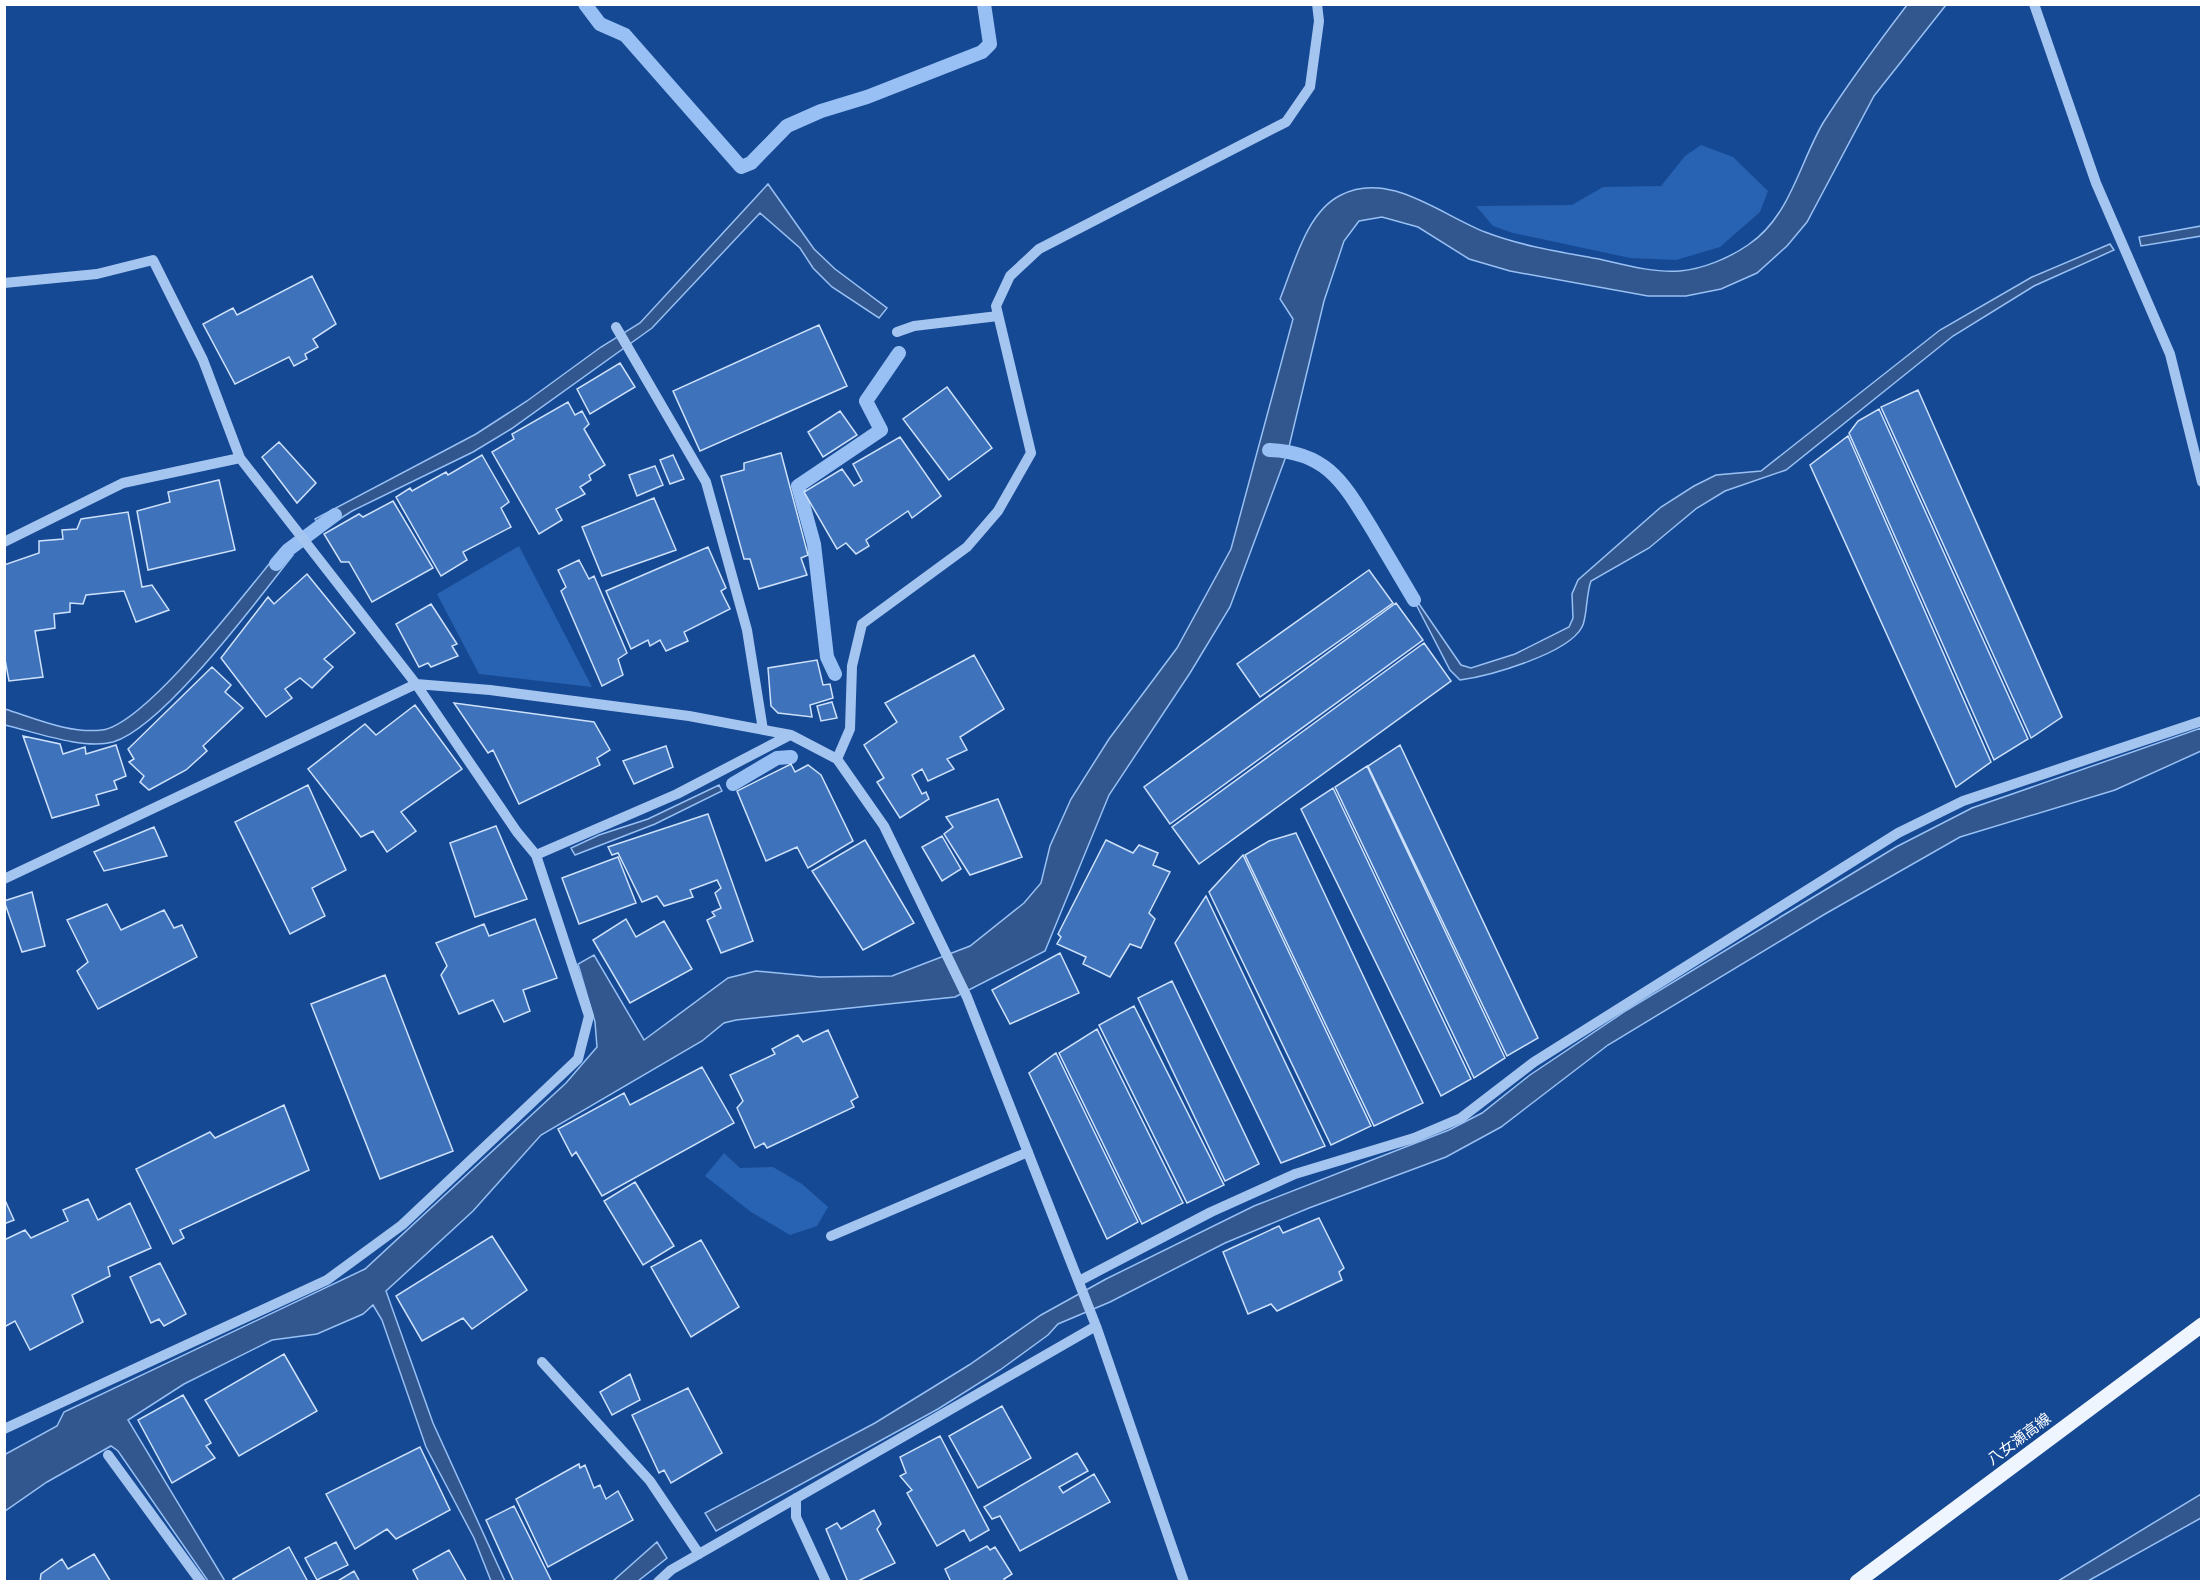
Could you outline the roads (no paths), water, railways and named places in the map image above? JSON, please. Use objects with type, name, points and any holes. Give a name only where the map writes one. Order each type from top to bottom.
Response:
[{"type":"main road","name":"八女瀬高線","points":[[1857,1581],[2202,1325]]},
{"type":"street","points":[[837,759],[850,729],[852,666],[862,624],[968,547],[998,511],[1031,453],[996,306],[1010,276],[1039,249],[1286,122],[1310,87],[1319,21],[1317,4]]},
{"type":"street","points":[[2034,4],[2096,183],[2170,354],[2202,482]]},
{"type":"street","points":[[4,283],[97,274],[153,260],[203,360],[240,458],[416,684],[517,832],[536,855],[589,1016],[578,1059],[402,1225],[327,1280],[4,1429]]},
{"type":"street","points":[[897,332],[914,326],[998,316]]},
{"type":"street","points":[[617,329],[706,482],[747,630],[763,730]]},
{"type":"street","points":[[4,542],[123,483],[240,458]]},
{"type":"street","points":[[4,879],[416,684],[578,701],[763,730],[791,735],[837,759],[884,826],[948,956],[1094,1320],[1184,1581]]},
{"type":"street","points":[[1080,1284],[1211,1212],[1295,1174],[1414,1138],[1461,1118],[1534,1062],[1898,833],[1954,805],[2202,721]]},
{"type":"street","points":[[536,855],[677,794],[791,735]]},
{"type":"street","points":[[831,1236],[1028,1152]]},
{"type":"street","points":[[658,1581],[671,1570],[1094,1320]]},
{"type":"street","points":[[542,1362],[650,1481],[699,1554]]},
{"type":"street","points":[[108,1455],[201,1581]]},
{"type":"street","points":[[796,1498],[796,1517],[826,1581]]},
{"type":"waterway","points":[[585,4],[600,24],[625,35],[741,167],[751,163],[787,126],[821,111],[867,97],[982,52],[990,44],[984,4]]},
{"type":"waterway","points":[[835,674],[827,657],[814,544],[798,486],[881,430],[866,401],[899,353]]},
{"type":"waterway","points":[[1269,450],[1306,457],[1332,473],[1352,498],[1414,600]]},
{"type":"waterway","points":[[276,564],[288,550],[335,515]]},
{"type":"waterway","points":[[733,784],[777,758],[791,757]]}]
